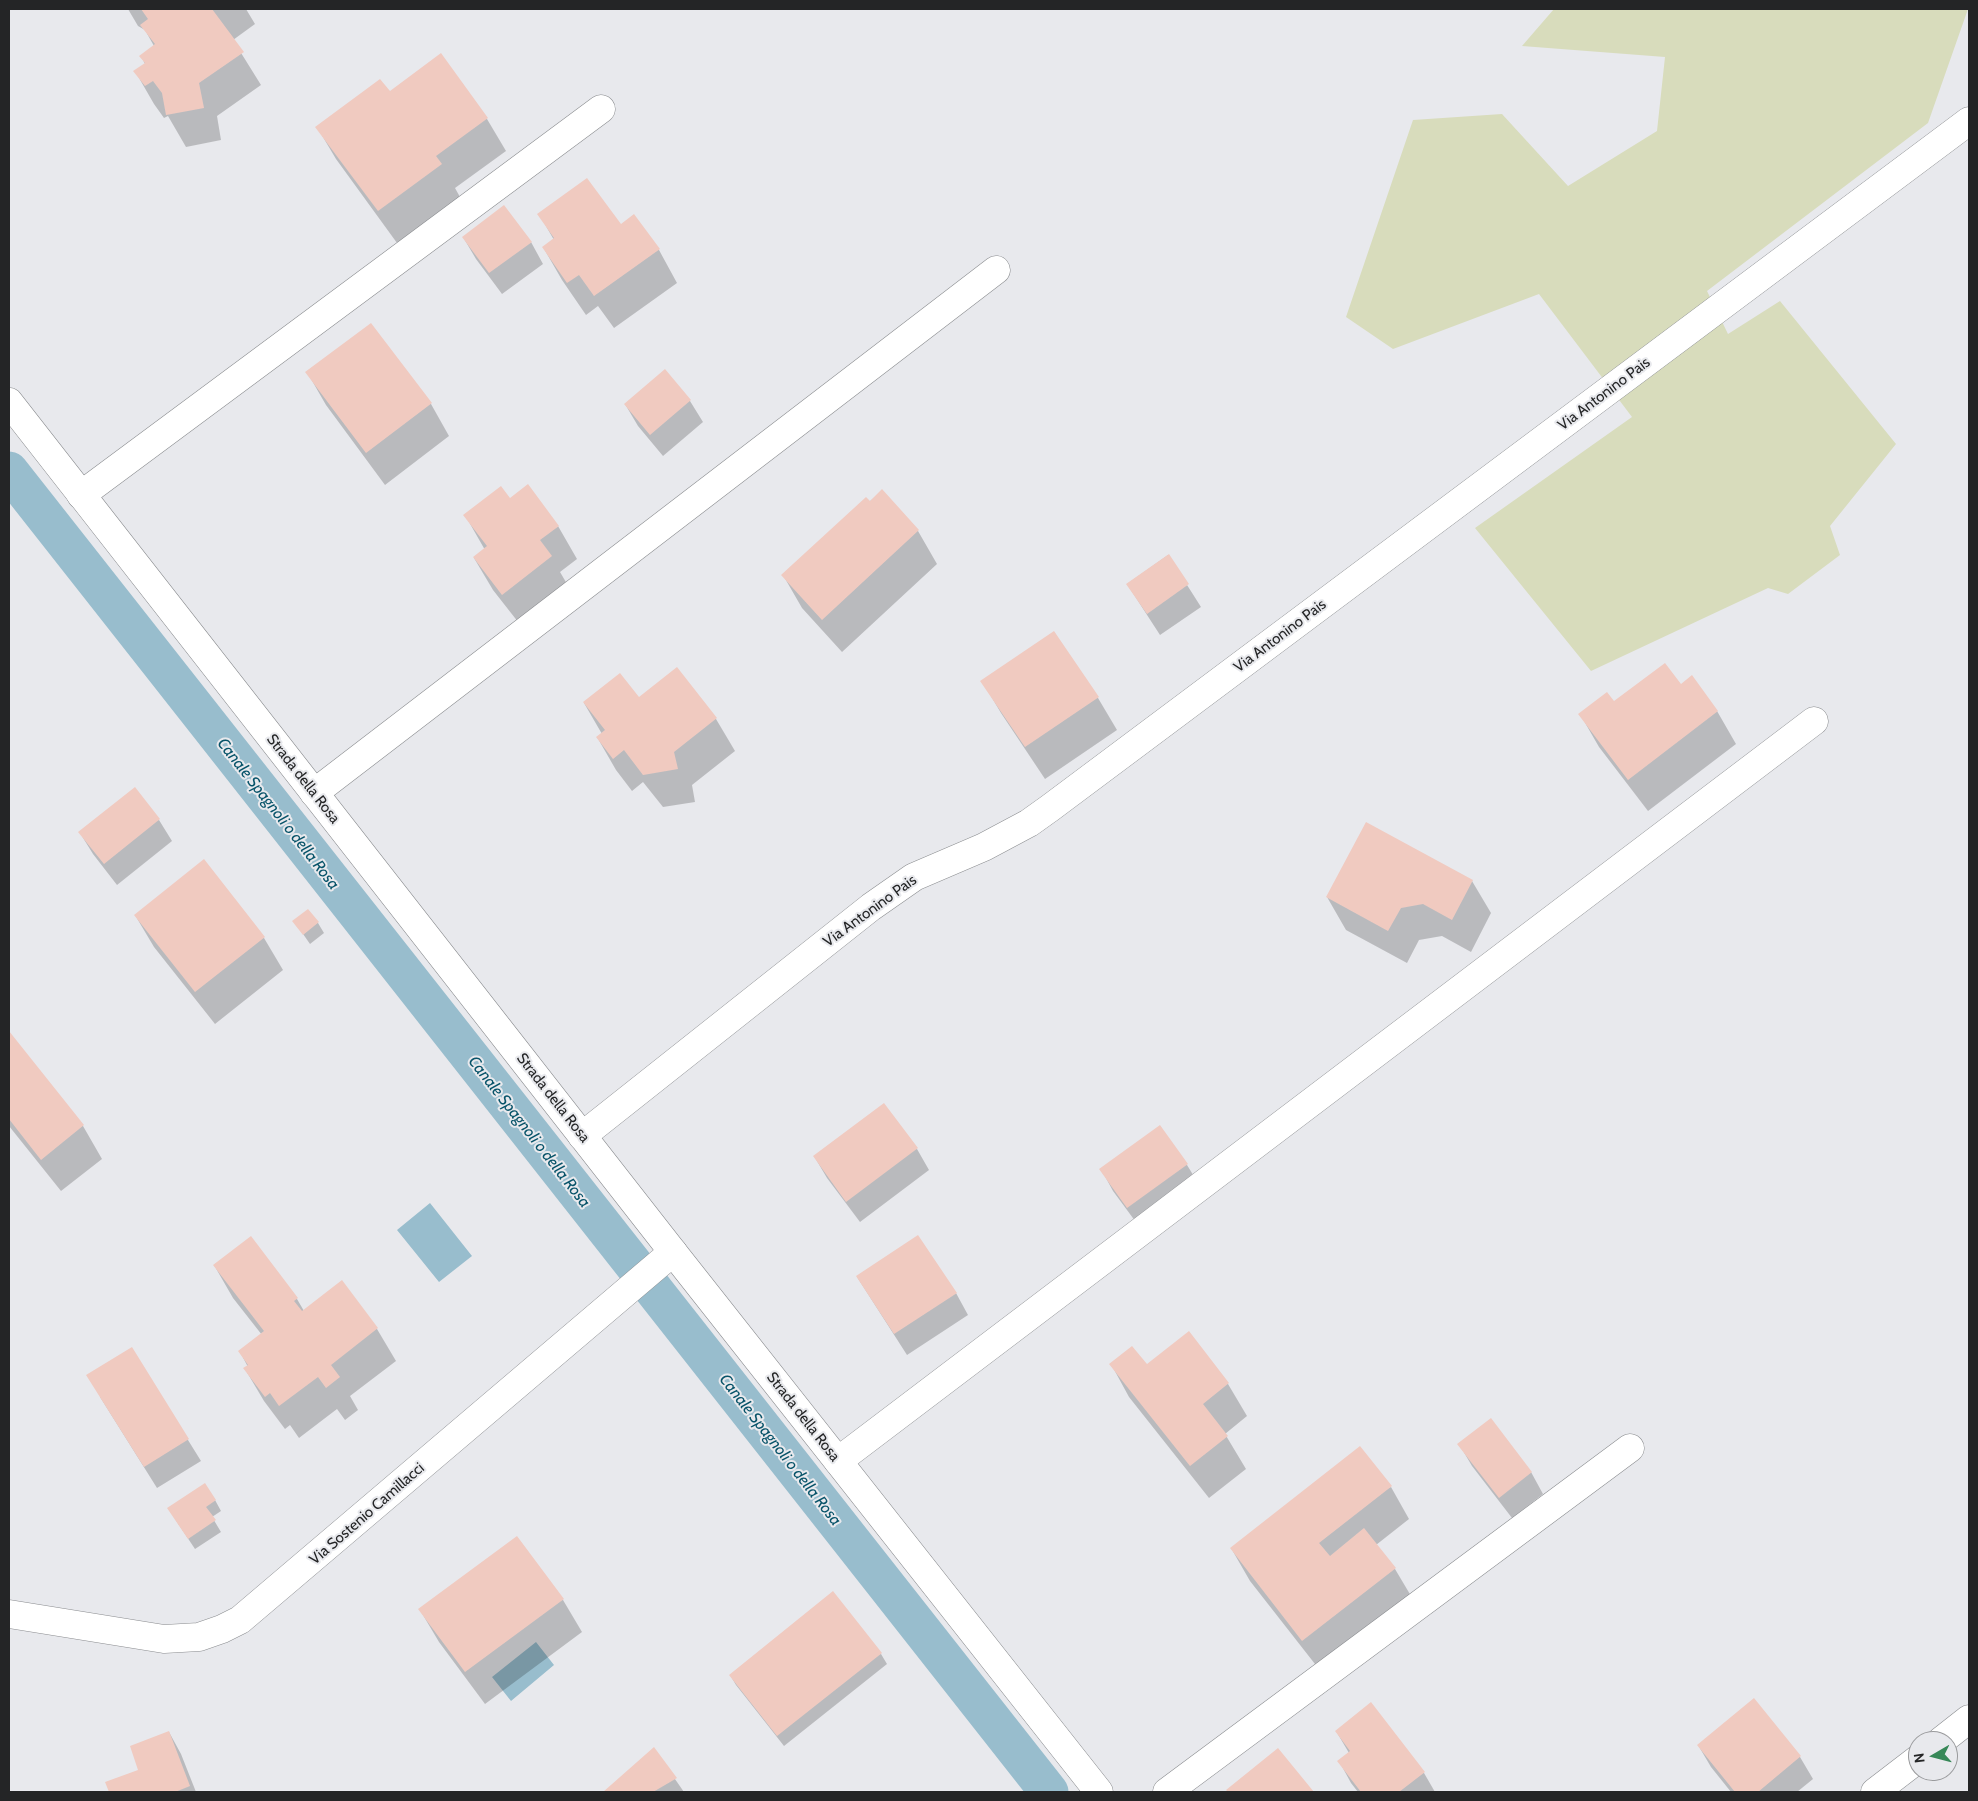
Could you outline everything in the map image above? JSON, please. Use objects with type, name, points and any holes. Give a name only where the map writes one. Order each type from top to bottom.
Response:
[{"type":"street","points":[[81,495],[601,109]]},
{"type":"street","name":"Via Antonino Pais","points":[[582,1136],[870,907],[914,877],[984,847],[1028,823],[1050,808],[1969,121]]},
{"type":"street","points":[[314,793],[996,270]]},
{"type":"street","name":"Strada della Rosa","points":[[9,402],[673,1252],[1100,1792]]},
{"type":"street","points":[[838,1461],[1814,721]]},
{"type":"street","name":"Via Sostenio Camillacci","points":[[9,1614],[164,1639],[199,1637],[240,1620],[673,1252]]},
{"type":"street","points":[[1167,1792],[1630,1448]]},
{"type":"street","points":[[1954,1731],[1969,1719]]},
{"type":"street","points":[[1875,1792],[1908,1767]]},
{"type":"green space","points":[[1554,9],[1968,9],[1928,123],[1707,291],[1728,334],[1780,301],[1896,444],[1830,526],[1840,555],[1788,594],[1768,588],[1591,671],[1475,528],[1632,417],[1539,294],[1393,349],[1346,317],[1413,120],[1502,114],[1568,186],[1657,131],[1665,57],[1522,46]]},
{"type":"water","points":[[430,1203],[472,1256],[439,1282],[397,1230]]},
{"type":"water","points":[[536,1642],[554,1665],[511,1701],[492,1677]]},
{"type":"building","points":[[141,9],[212,9],[244,52],[199,83],[204,108],[166,115],[162,93],[153,81],[145,86],[133,71],[145,63],[139,56],[155,44],[140,25],[148,19]]},
{"type":"building","points":[[441,53],[488,118],[436,156],[442,164],[378,211],[315,127],[380,79],[390,91]]},
{"type":"building","points":[[587,178],[621,224],[634,214],[660,249],[594,296],[579,275],[567,283],[542,247],[554,238],[537,214]]},
{"type":"building","points":[[504,205],[532,242],[489,273],[462,237]]},
{"type":"building","points":[[371,323],[432,403],[366,453],[305,372]]},
{"type":"building","points":[[665,369],[691,400],[650,435],[624,404]]},
{"type":"building","points":[[528,484],[559,526],[540,540],[552,556],[502,595],[473,557],[487,546],[463,515],[501,486],[510,498]]},
{"type":"building","points":[[882,489],[919,530],[822,620],[781,575],[866,497],[870,501]]},
{"type":"building","points":[[1169,554],[1189,584],[1147,614],[1126,584]]},
{"type":"building","points":[[1054,631],[1099,697],[1025,747],[980,681]]},
{"type":"building","points":[[1665,663],[1681,684],[1692,675],[1718,711],[1628,780],[1578,714],[1607,692],[1614,701]]},
{"type":"building","points":[[677,667],[717,718],[674,752],[678,769],[643,775],[624,750],[613,759],[596,737],[605,730],[583,702],[620,673],[639,697]]},
{"type":"building","points":[[135,787],[160,819],[104,864],[78,832]]},
{"type":"building","points":[[1366,822],[1473,880],[1452,920],[1423,904],[1401,908],[1388,931],[1326,897]]},
{"type":"building","points":[[204,859],[265,937],[195,992],[134,915]]},
{"type":"building","points":[[308,909],[319,922],[303,935],[292,921]]},
{"type":"building","points":[[9,1031],[84,1125],[41,1160],[9,1119]]},
{"type":"building","points":[[884,1103],[918,1148],[846,1202],[813,1156]]},
{"type":"building","points":[[1160,1125],[1188,1164],[1127,1208],[1099,1169]]},
{"type":"building","points":[[918,1235],[957,1293],[894,1334],[856,1276]]},
{"type":"building","points":[[251,1236],[298,1298],[294,1301],[302,1311],[342,1280],[378,1328],[331,1365],[340,1377],[326,1388],[318,1377],[279,1406],[270,1393],[265,1397],[243,1368],[248,1365],[238,1351],[264,1331],[213,1265]]},
{"type":"building","points":[[1189,1331],[1229,1383],[1203,1404],[1228,1436],[1190,1466],[1109,1364],[1132,1346],[1147,1364]]},
{"type":"building","points":[[132,1347],[189,1439],[144,1467],[86,1375]]},
{"type":"building","points":[[1491,1418],[1532,1472],[1499,1498],[1457,1444]]},
{"type":"building","points":[[1360,1446],[1392,1486],[1319,1543],[1330,1556],[1364,1528],[1396,1568],[1302,1641],[1230,1548]]},
{"type":"building","points":[[205,1483],[216,1500],[206,1507],[216,1520],[188,1539],[167,1508]]},
{"type":"building","points":[[517,1536],[564,1599],[465,1672],[418,1609]]},
{"type":"building","points":[[833,1591],[882,1653],[777,1736],[729,1675]]},
{"type":"building","points":[[1754,1698],[1801,1756],[1758,1792],[1735,1792],[1697,1745]]},
{"type":"building","points":[[1371,1702],[1425,1772],[1399,1792],[1361,1792],[1337,1761],[1350,1751],[1335,1731]]},
{"type":"building","points":[[169,1731],[190,1786],[175,1792],[109,1792],[105,1782],[138,1770],[130,1746]]},
{"type":"building","points":[[654,1747],[677,1778],[653,1792],[603,1792]]},
{"type":"building","points":[[1278,1748],[1314,1792],[1228,1792],[1226,1790]]},
{"type":"waterway","name":"Canale Spagnoli o della Rosa","points":[[9,471],[1049,1792]]}]
